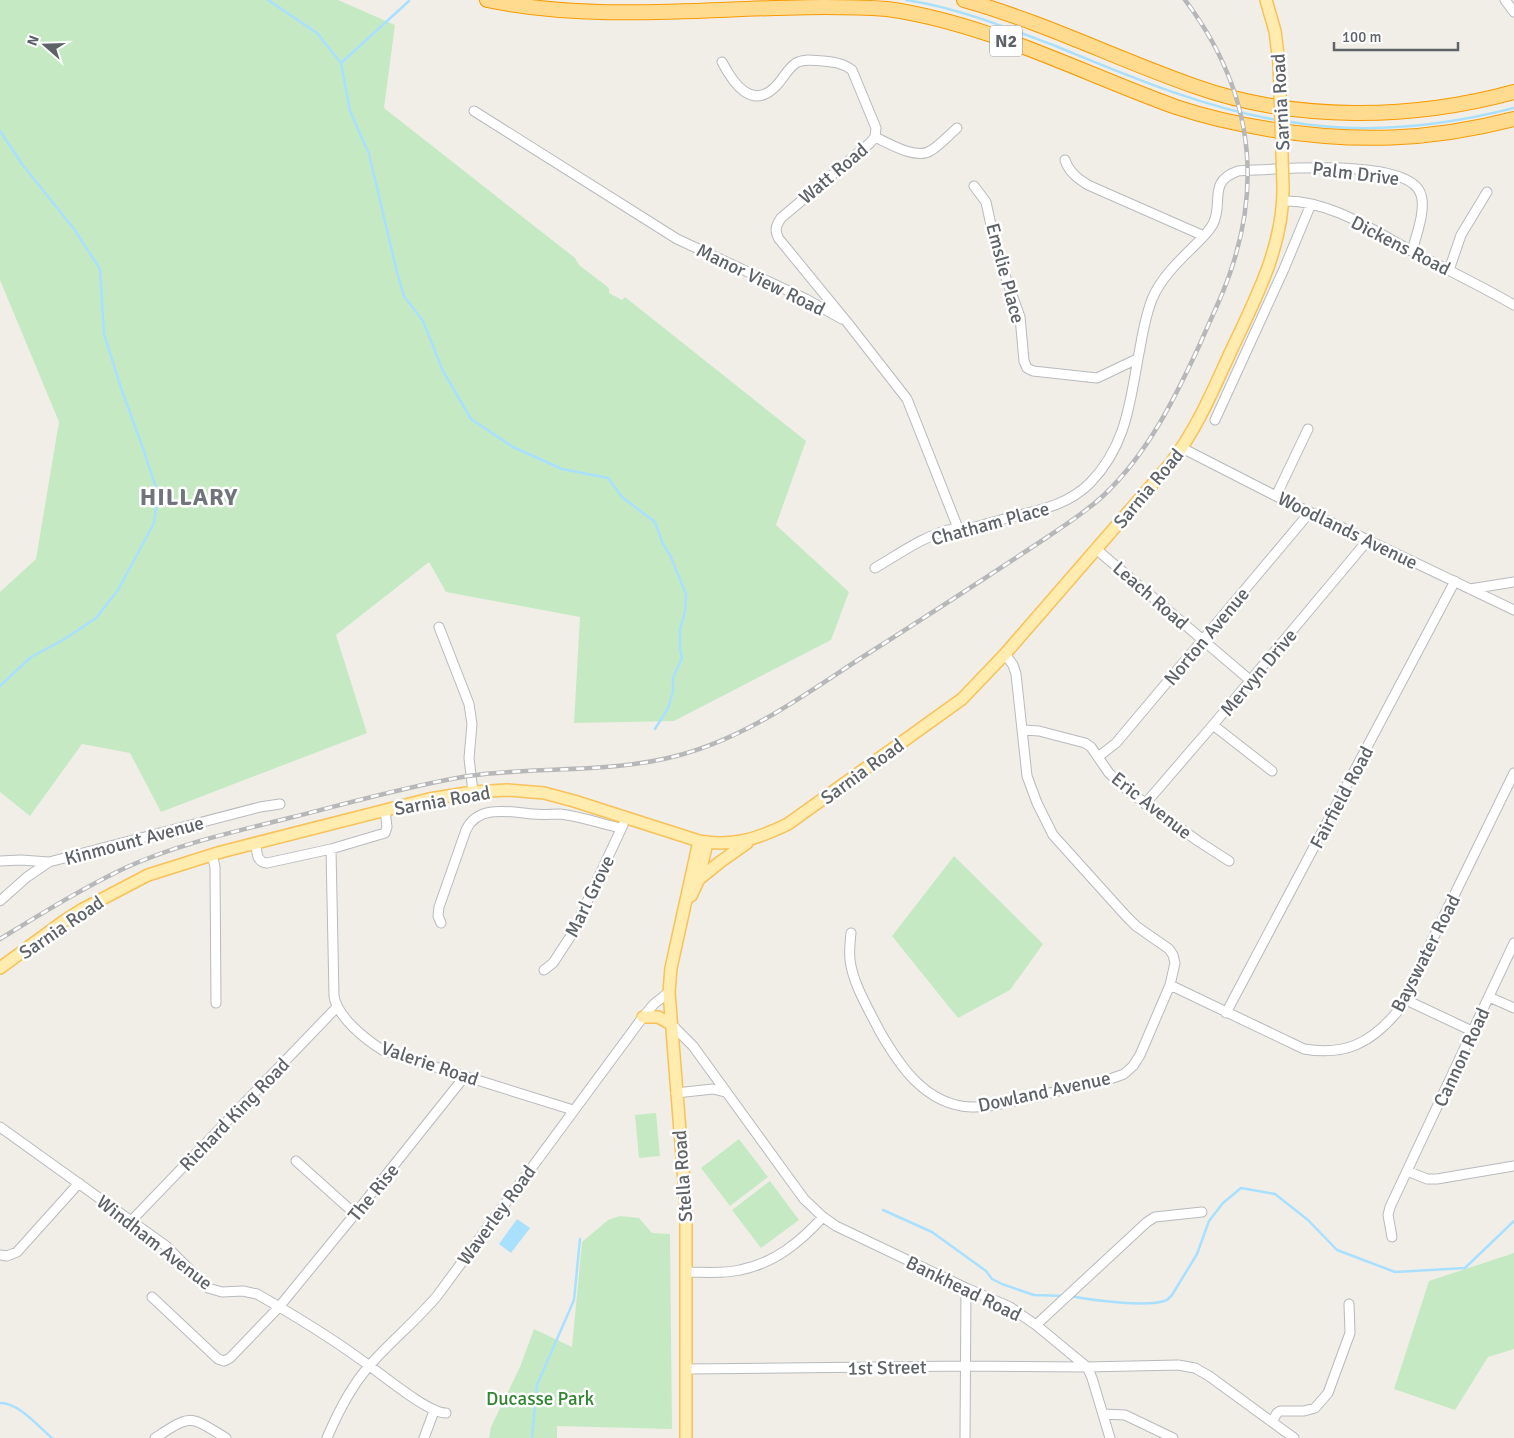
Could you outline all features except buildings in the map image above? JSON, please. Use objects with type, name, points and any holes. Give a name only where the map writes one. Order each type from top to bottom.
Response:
[{"type":"highway","name":"N2","points":[[487,0],[515,5],[581,11],[795,4],[852,5],[888,9],[926,16],[990,35],[1178,107],[1220,120],[1307,136],[1348,139],[1408,137],[1451,133],[1514,119]]},
{"type":"highway","name":"N2","points":[[964,0],[1195,87],[1260,103],[1309,111],[1360,113],[1457,105],[1514,92]]},
{"type":"main road","name":"Sarnia Road","points":[[0,968],[64,921],[112,893],[148,876],[212,854],[429,799],[473,792],[507,790],[544,793],[624,823],[703,842],[730,844],[755,838],[788,824],[962,699],[1005,654],[1182,448],[1206,407],[1264,280],[1280,229],[1283,201],[1279,63],[1275,30],[1266,0]]},
{"type":"main road","points":[[698,880],[755,838]]},
{"type":"main road","name":"Stella Road","points":[[683,916],[698,880],[703,842]]},
{"type":"main road","name":"Stella Road","points":[[686,1438],[686,1208],[668,992],[671,968],[683,916],[703,842]]},
{"type":"main road","points":[[643,1017],[658,1017],[671,1024]]},
{"type":"street","points":[[1505,0],[1514,12]]},
{"type":"street","name":"Watt Road","points":[[722,62],[732,80],[740,89],[745,93],[757,96],[763,95],[775,87],[793,66],[802,60],[831,62],[847,66],[852,70],[876,128],[875,137],[781,218],[776,225],[775,232],[847,322]]},
{"type":"street","name":"Manor View Road","points":[[474,111],[678,239],[806,299],[847,322],[902,392],[911,407],[958,528]]},
{"type":"street","points":[[875,137],[905,150],[922,154],[930,151],[956,128]]},
{"type":"street","points":[[1065,160],[1068,169],[1076,178],[1088,186],[1204,236]]},
{"type":"street","name":"Palm Drive","points":[[1138,359],[1148,309],[1157,289],[1171,269],[1204,236],[1214,222],[1219,185],[1228,175],[1238,171],[1327,167],[1399,176],[1409,180],[1417,186],[1421,194],[1422,204],[1412,251]]},
{"type":"street","name":"Emslie Place","points":[[974,186],[983,197],[988,208],[998,253],[1020,317],[1024,361],[1027,368],[1033,371],[1090,378],[1101,376],[1138,359]]},
{"type":"street","points":[[1449,270],[1461,235],[1487,192]]},
{"type":"street","name":"Dickens Road","points":[[1283,201],[1296,200],[1312,204],[1348,218],[1514,304]]},
{"type":"street","points":[[1215,420],[1312,204]]},
{"type":"street","name":"Chatham Place","points":[[875,568],[919,542],[944,531],[974,527],[1046,510],[1074,496],[1108,462],[1117,446],[1126,420],[1138,359]]},
{"type":"street","points":[[1224,367],[1237,372]]},
{"type":"street","points":[[1276,496],[1308,429]]},
{"type":"street","name":"Woodlands Avenue","points":[[1182,448],[1276,496],[1514,610]]},
{"type":"street","name":"Norton Avenue","points":[[1098,757],[1116,744],[1310,512]]},
{"type":"street","name":"Mervyn Drive","points":[[1146,804],[1368,540]]},
{"type":"street","name":"Leach Road","points":[[1096,549],[1250,681]]},
{"type":"street","name":"Fairfield Road","points":[[1226,1013],[1455,581]]},
{"type":"street","points":[[1470,589],[1514,582]]},
{"type":"street","points":[[439,626],[469,704],[472,724],[469,758],[473,792]]},
{"type":"street","name":"Dowland Avenue","points":[[851,933],[850,955],[853,974],[864,1002],[900,1064],[920,1086],[952,1104],[970,1108],[998,1105],[1112,1078],[1124,1074],[1133,1066],[1140,1055],[1170,985],[1175,963],[1173,955],[1169,949],[1136,926],[1126,916],[1049,828],[1027,776],[1016,674],[1013,665],[1005,654]]},
{"type":"street","points":[[1213,726],[1272,771]]},
{"type":"street","name":"Eric Avenue","points":[[1023,730],[1040,731],[1076,740],[1091,747],[1109,773],[1146,804],[1229,861]]},
{"type":"street","name":"Bayswater Road","points":[[1170,985],[1304,1049],[1336,1051],[1353,1047],[1369,1039],[1386,1025],[1397,1012],[1514,774]]},
{"type":"street","name":"Kinmount Avenue","points":[[0,901],[27,877],[49,862],[260,807],[280,804]]},
{"type":"street","points":[[256,843],[259,860],[267,864],[331,849],[385,833],[387,827],[385,810]]},
{"type":"street","points":[[440,923],[438,916],[439,907],[466,830],[473,820],[480,816],[502,811],[544,815],[561,814],[624,823]]},
{"type":"street","name":"Marl Grove","points":[[544,970],[557,958],[572,934],[624,823]]},
{"type":"street","points":[[331,849],[334,996],[337,1007]]},
{"type":"street","points":[[212,854],[215,867],[216,1003]]},
{"type":"street","points":[[0,861],[49,862]]},
{"type":"street","name":"Cannon Road","points":[[1392,1236],[1388,1215],[1390,1207],[1514,943]]},
{"type":"street","name":"Waverley Road","points":[[327,1438],[339,1410],[369,1366],[437,1296],[643,1017],[668,992]]},
{"type":"street","points":[[1489,997],[1514,1008]]},
{"type":"street","points":[[1404,999],[1472,1031]]},
{"type":"street","name":"Valerie Road","points":[[337,1007],[367,1039],[384,1050],[573,1110]]},
{"type":"street","name":"Richard King Road","points":[[131,1221],[337,1007]]},
{"type":"street","name":"Bankhead Road","points":[[671,1024],[693,1046],[804,1199],[823,1217],[861,1238],[1010,1307],[1036,1325],[1087,1367]]},
{"type":"street","name":"The Rise","points":[[152,1297],[218,1359],[224,1361],[230,1358],[279,1307],[465,1076]]},
{"type":"street","points":[[676,1093],[713,1089],[725,1092]]},
{"type":"street","name":"Windham Avenue","points":[[0,1127],[166,1246],[208,1288],[222,1292],[250,1292],[279,1307],[434,1410]]},
{"type":"street","points":[[296,1161],[355,1214]]},
{"type":"street","points":[[1407,1171],[1427,1179],[1437,1179],[1514,1166]]},
{"type":"street","points":[[0,1255],[7,1256],[17,1252],[79,1183]]},
{"type":"street","points":[[1036,1325],[1147,1222],[1155,1217],[1202,1212]]},
{"type":"street","points":[[686,1272],[739,1270],[766,1262],[796,1244],[823,1217]]},
{"type":"street","points":[[965,1438],[966,1288]]},
{"type":"street","points":[[1272,1422],[1280,1411],[1304,1411],[1315,1408],[1328,1393],[1350,1333],[1349,1304]]},
{"type":"street","points":[[1110,1438],[1087,1367],[1178,1365],[1195,1368],[1210,1376],[1294,1438]]},
{"type":"street","name":"1st Street","points":[[686,1369],[965,1366],[1087,1367]]},
{"type":"street","points":[[424,1438],[434,1410],[446,1413]]},
{"type":"street","points":[[1103,1414],[1125,1415],[1173,1438]]},
{"type":"street","points":[[155,1438],[181,1421],[191,1419],[201,1422],[226,1438]]},
{"type":"green space","points":[[0,0],[338,0],[395,25],[384,108],[575,258],[579,265],[609,288],[609,293],[622,300],[625,297],[806,441],[776,525],[849,592],[831,640],[674,721],[574,723],[580,617],[446,592],[429,562],[336,635],[367,733],[161,812],[130,753],[82,744],[30,816],[0,792],[0,592],[36,559],[59,422],[0,280]]},
{"type":"green space","points":[[954,856],[1043,944],[1010,990],[958,1018],[892,936]]},
{"type":"green space","points":[[656,1113],[660,1156],[639,1158],[635,1115]]},
{"type":"green space","points":[[739,1139],[768,1177],[730,1206],[701,1168]]},
{"type":"green space","points":[[770,1181],[799,1220],[761,1248],[732,1210]]},
{"type":"green space","name":"Ducasse Park","points":[[620,1216],[639,1218],[652,1233],[670,1234],[672,1429],[557,1426],[557,1438],[489,1438],[491,1427],[520,1367],[534,1329],[572,1347],[582,1242],[608,1220]]},
{"type":"green space","points":[[1514,1253],[1514,1349],[1488,1357],[1455,1410],[1394,1389],[1429,1281]]},
{"type":"water","points":[[517,1219],[530,1228],[511,1253],[499,1244]]},
{"type":"waterway","points":[[268,0],[317,33],[341,63],[350,111],[369,154],[404,296],[423,321],[443,371],[471,419],[513,447],[562,469],[608,478],[622,497],[655,522],[686,594],[685,611],[680,630],[682,658],[673,678],[673,692],[668,708],[655,729]]},
{"type":"waterway","points":[[906,0],[945,8],[983,19],[1193,99],[1277,120]]},
{"type":"waterway","points":[[341,63],[409,1]]},
{"type":"waterway","points":[[1285,121],[1342,128],[1400,127],[1458,120],[1514,108]]},
{"type":"waterway","points":[[0,131],[22,164],[74,229],[100,269],[104,334],[158,494],[154,523],[118,590],[96,618],[63,640],[31,657],[0,686]]},
{"type":"waterway","points":[[1070,1296],[1134,1303],[1167,1300],[1197,1254],[1209,1221],[1223,1203],[1241,1188],[1275,1194],[1308,1220],[1337,1250],[1395,1272],[1465,1268],[1514,1221]]},
{"type":"waterway","points":[[883,1210],[932,1232],[986,1271],[992,1279],[1002,1284],[1034,1295],[1065,1296]]},
{"type":"waterway","points":[[532,1438],[537,1385],[574,1300],[580,1239]]},
{"type":"waterway","points":[[0,1403],[14,1406],[52,1438]]},
{"type":"railway","points":[[0,939],[77,893],[125,868],[165,852],[206,839],[378,795],[446,780],[495,773],[628,765],[680,755],[705,747],[774,714],[1026,551],[1091,506],[1120,479],[1134,461],[1170,404],[1191,364],[1221,296],[1232,267],[1242,231],[1247,196],[1247,161],[1243,128],[1235,94],[1223,62],[1206,31],[1185,0]]},
{"type":"district","name":"HILLARY","points":[[189,497]]}]
